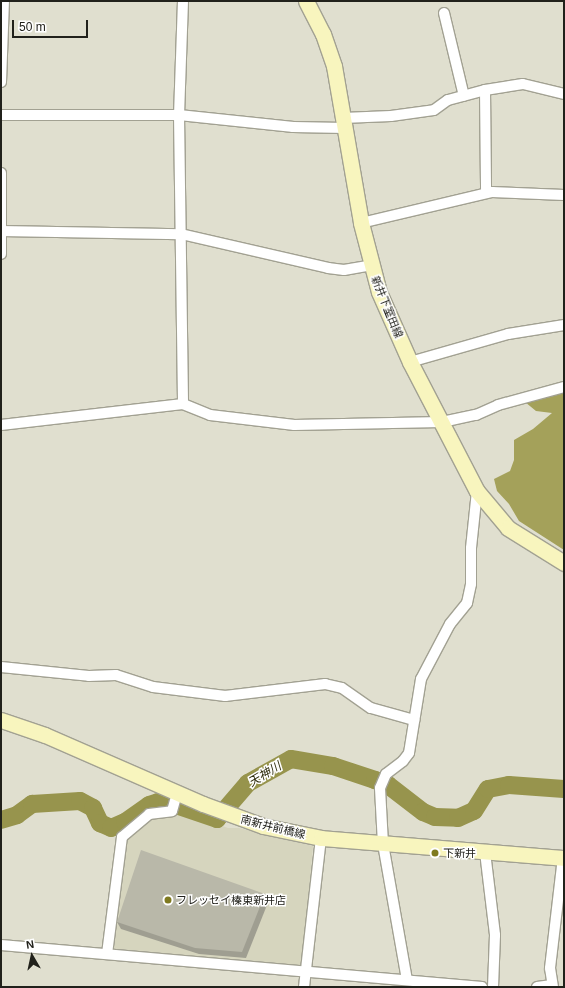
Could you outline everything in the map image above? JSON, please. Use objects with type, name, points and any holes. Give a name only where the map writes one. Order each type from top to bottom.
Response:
[{"type":"main road","name":"新井下室田線","points":[[306,1],[323,34],[334,66],[361,223],[371,265],[379,292],[410,362],[477,491],[508,528],[564,563]]},
{"type":"main road","name":"南新井前橋線","points":[[1,720],[45,735],[177,793],[246,821],[321,838],[564,858]]},
{"type":"street","points":[[1,82],[4,1]]},
{"type":"street","points":[[183,1],[179,115],[184,404]]},
{"type":"street","points":[[444,14],[464,96]]},
{"type":"street","points":[[1,115],[179,115],[293,127],[344,123],[434,110],[448,100],[485,90],[524,84],[564,94]]},
{"type":"street","points":[[485,90],[486,193]]},
{"type":"street","points":[[1,173],[1,254]]},
{"type":"street","points":[[361,223],[486,193],[529,192],[564,195]]},
{"type":"street","points":[[2,230],[181,234],[328,268],[344,270],[371,265]]},
{"type":"street","points":[[410,362],[508,334],[564,326]]},
{"type":"street","points":[[1,425],[184,404],[210,415],[294,425],[442,422],[476,415],[498,405],[564,387]]},
{"type":"street","points":[[407,980],[383,844],[380,788],[386,774],[403,761],[409,753],[422,679],[450,624],[467,603],[471,584],[471,548],[477,491]]},
{"type":"street","points":[[1,667],[89,676],[116,675],[153,687],[225,696],[325,684],[342,688],[371,708],[414,720]]},
{"type":"street","points":[[107,954],[122,837],[149,814],[172,811],[177,793]]},
{"type":"street","points":[[304,987],[321,838]]},
{"type":"street","points":[[485,852],[495,935],[493,987]]},
{"type":"street","points":[[537,987],[552,986],[550,968],[564,858]]},
{"type":"street","points":[[1,945],[407,980],[438,986],[482,987]]},
{"type":"shaded area","points":[[564,390],[564,550],[519,521],[509,504],[497,491],[494,479],[510,471],[514,460],[514,440],[533,429],[552,413],[536,411],[525,402]]},
{"type":"shaded area","points":[[175,809],[228,828],[239,828],[313,846],[302,967],[116,953],[112,949],[124,841],[143,822]]},
{"type":"building","points":[[141,850],[265,894],[242,952],[195,948],[117,922]]},
{"type":"waterway","name":"天神川","points":[[1,820],[17,815],[32,804],[80,801],[93,808],[100,823],[111,828],[125,822],[149,805],[158,802],[167,802],[217,819],[248,783],[291,759],[333,766],[388,785],[423,812],[435,817],[458,818],[474,811],[488,789],[509,785],[564,789]]},
{"type":"place","name":"下新井","points":[[435,853]]},
{"type":"place","name":"フレッセイ榛東新井店","points":[[168,900]]}]
